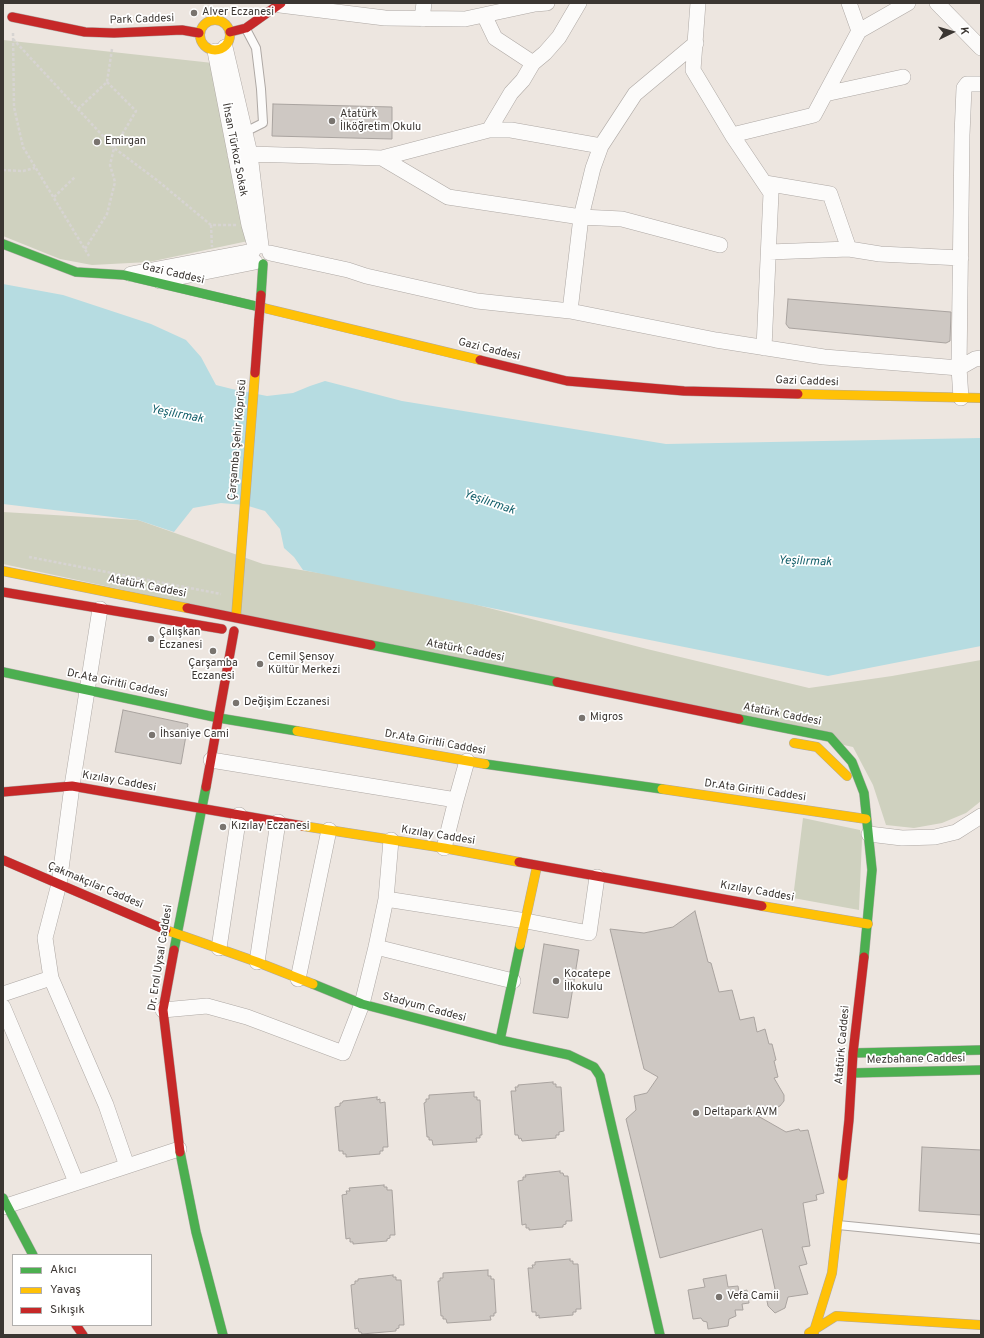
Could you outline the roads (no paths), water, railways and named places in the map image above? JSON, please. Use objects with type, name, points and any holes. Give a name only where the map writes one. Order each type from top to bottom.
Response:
[{"type":"street","points":[[422,19],[424,3]]},
{"type":"street","points":[[230,32],[246,28],[281,4],[385,18],[466,19],[535,4],[547,3]]},
{"type":"street","points":[[488,130],[533,63],[546,53],[559,37],[579,3]]},
{"type":"street","points":[[698,3],[693,70],[732,135],[771,193],[764,348]]},
{"type":"street","points":[[849,3],[859,31]]},
{"type":"street","points":[[732,135],[814,115],[859,31],[908,3]]},
{"type":"street","points":[[937,3],[981,48]]},
{"type":"street","points":[[3,22],[12,17],[17,8]]},
{"type":"street","points":[[214,20],[216,9]]},
{"type":"street","points":[[484,15],[495,38],[533,63]]},
{"type":"street","name":"Park Caddesi","points":[[49,16],[85,32]]},
{"type":"street","name":"Park Caddesi","points":[[12,17],[85,32],[114,33],[182,30],[199,33]]},
{"type":"street","points":[[214,20],[224,23],[230,32],[230,37],[220,49],[210,50],[202,44],[199,33],[204,24],[214,20]]},
{"type":"street","points":[[570,311],[581,217],[593,168],[601,146],[635,94],[696,43]]},
{"type":"street","points":[[220,49],[245,132],[250,154],[261,255]]},
{"type":"street","name":"İhsan Türkoz Sokak","points":[[220,49],[235,155],[249,225],[261,255]]},
{"type":"street","points":[[825,94],[903,77]]},
{"type":"street","points":[[961,398],[959,368],[964,88],[967,84],[981,84]]},
{"type":"street","points":[[235,155],[250,154],[382,158],[488,130],[511,130],[601,146]]},
{"type":"street","points":[[382,158],[448,197],[581,217],[622,219],[720,245]]},
{"type":"street","points":[[765,183],[830,194],[849,249]]},
{"type":"street","name":"Gazi Caddesi","points":[[3,244],[76,272],[124,275],[567,381],[684,390],[981,398]]},
{"type":"street","points":[[769,252],[849,249],[880,254],[961,258]]},
{"type":"street","points":[[154,282],[261,255]]},
{"type":"street","points":[[124,275],[213,258],[261,255],[349,277],[366,276],[477,301],[570,311],[716,340],[824,357],[959,368],[975,359],[981,358]]},
{"type":"street","name":"Çarşamba Şehir Köprüsü","points":[[238,632],[230,628],[228,623],[229,619],[236,617],[261,295],[261,255]]},
{"type":"street","name":"Atatürk Caddesi","points":[[3,571],[830,737],[852,762],[864,793],[872,870],[868,924],[853,1053],[849,1120],[832,1273]]},
{"type":"street","points":[[3,592],[238,632]]},
{"type":"street","points":[[100,609],[86,690],[59,884],[45,938],[51,978],[106,1105],[126,1166]]},
{"type":"street","name":"Dr. Erol Uysal Caddesi","points":[[223,1335],[196,1232],[179,1149],[163,1010],[200,809],[238,632]]},
{"type":"street","name":"Dr.Ata Giritli Caddesi","points":[[3,672],[219,718],[467,761],[866,819]]},
{"type":"street","points":[[786,741],[817,747],[846,774],[849,781]]},
{"type":"street","points":[[211,760],[456,800]]},
{"type":"street","points":[[444,848],[467,761]]},
{"type":"street","name":"Kızılay Caddesi","points":[[3,792],[72,786],[200,809],[444,848],[597,877],[868,924]]},
{"type":"street","name":"Atatürk Caddesi","points":[[854,796],[866,819]]},
{"type":"street","points":[[218,948],[238,815]]},
{"type":"street","points":[[869,834],[902,838],[935,837],[956,832],[981,816]]},
{"type":"street","points":[[257,962],[278,822]]},
{"type":"street","points":[[298,978],[328,830]]},
{"type":"street","points":[[163,1010],[207,1006],[247,1017],[344,1053],[362,1004],[376,947],[386,899],[390,840]]},
{"type":"street","name":"Çakmakçılar Caddesi","points":[[3,860],[177,934]]},
{"type":"street","points":[[500,1040],[537,866]]},
{"type":"street","points":[[386,899],[589,932],[597,877]]},
{"type":"street","name":"Stadyum Caddesi","points":[[177,934],[257,962],[362,1004],[500,1040],[569,1055],[594,1067],[600,1076],[660,1335]]},
{"type":"street","points":[[376,947],[513,981]]},
{"type":"street","points":[[3,994],[51,978]]},
{"type":"street","points":[[3,1006],[76,1182]]},
{"type":"street","name":"Mezbahane Caddesi","points":[[853,1053],[981,1050]]},
{"type":"street","name":"Mezbahane Caddesi","points":[[852,1073],[981,1070]]},
{"type":"street","points":[[32,1254],[4,1204],[179,1149]]},
{"type":"street","points":[[832,1273],[834,1294]]},
{"type":"street","points":[[811,1334],[832,1273]]},
{"type":"street","points":[[811,1334],[836,1313],[981,1325]]},
{"type":"street","points":[[836,1313],[836,1329]]},
{"type":"street","points":[[77,1326],[83,1335]]},
{"type":"lane","points":[[245,132],[264,123],[256,48],[246,28]]},
{"type":"lane","points":[[837,1225],[981,1239]]},
{"type":"water","name":"Yeşilırmak","points":[[3,284],[63,295],[151,324],[186,340],[201,357],[216,385],[267,396],[293,393],[325,381],[402,401],[666,444],[981,438],[981,646],[828,676],[303,570],[294,557],[284,548],[280,529],[265,511],[245,505],[221,503],[193,508],[174,532],[138,520],[3,504]]},
{"type":"place","name":"Alver Eczanesi","points":[[194,13]]},
{"type":"place","name":"Atatürk İlköğretim Okulu","points":[[332,121]]},
{"type":"place","name":"Emirgan","points":[[97,142]]},
{"type":"place","name":"Çalışkan Eczanesi","points":[[151,639]]},
{"type":"place","name":"Çarşamba Eczanesi","points":[[213,651]]},
{"type":"place","name":"Cemil Şensoy Kültür Merkezi","points":[[260,664]]},
{"type":"place","name":"Değişim Eczanesi","points":[[236,703]]},
{"type":"place","name":"Migros","points":[[582,718]]},
{"type":"place","name":"İhsaniye Cami","points":[[152,735]]},
{"type":"place","name":"Kızılay Eczanesi","points":[[223,827]]},
{"type":"place","name":"Kocatepe İlkokulu","points":[[556,981]]},
{"type":"place","name":"Deltapark AVM","points":[[696,1113]]},
{"type":"place","name":"Vefa Camii","points":[[719,1297]]}]
